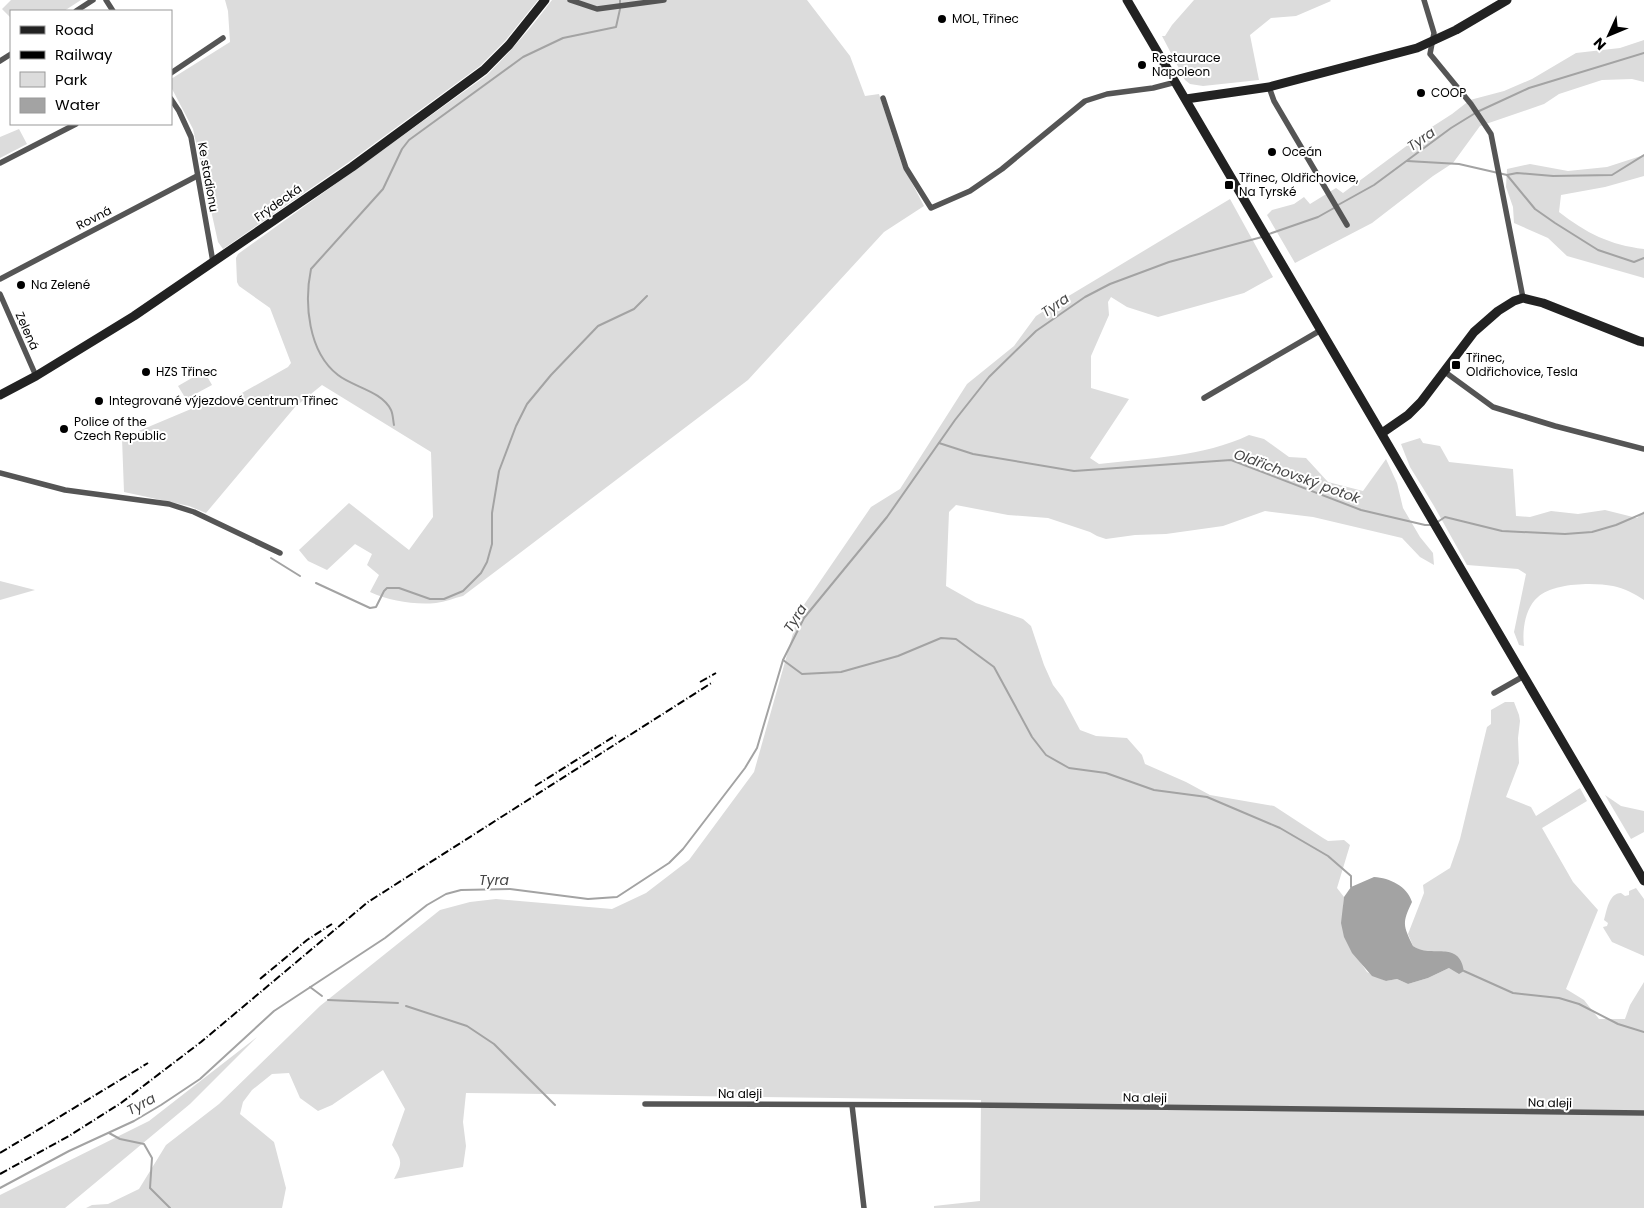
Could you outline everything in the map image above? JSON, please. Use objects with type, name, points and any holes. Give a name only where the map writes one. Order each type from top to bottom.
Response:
[{"type":"main road","name":"Frýdecká","points":[[0,395],[36,376],[134,316],[352,167],[484,70],[509,45],[545,0]]},
{"type":"main road","points":[[1128,0],[1644,881]]},
{"type":"main road","points":[[1186,99],[1269,87],[1417,48],[1456,30],[1507,0]]},
{"type":"main road","points":[[1382,433],[1408,415],[1445,372],[1474,332],[1498,311],[1514,301],[1523,298],[1543,303],[1644,342]]},
{"type":"street","points":[[78,10],[94,0]]},
{"type":"street","points":[[570,0],[597,9],[664,0]]},
{"type":"street","points":[[1424,0],[1434,33],[1430,54],[1472,105],[1491,134],[1523,298]]},
{"type":"street","points":[[172,71],[223,38]]},
{"type":"street","points":[[883,98],[906,168],[931,208],[970,191],[1085,101],[1107,94],[1153,88],[1176,82]]},
{"type":"street","points":[[1269,87],[1274,101],[1347,225]]},
{"type":"street","name":"Ke stadionu","points":[[172,100],[191,137],[213,262]]},
{"type":"street","points":[[0,164],[74,125]]},
{"type":"street","name":"Rovná","points":[[0,278],[197,176]]},
{"type":"street","name":"Zelená","points":[[0,294],[36,376]]},
{"type":"street","points":[[1204,398],[1321,330]]},
{"type":"street","points":[[1445,372],[1494,407],[1555,426],[1644,449]]},
{"type":"street","points":[[0,473],[65,490],[169,504],[194,512],[280,553]]},
{"type":"street","points":[[1494,693],[1524,676]]},
{"type":"street","name":"Na aleji","points":[[645,1104],[1644,1113]]},
{"type":"street","points":[[852,1105],[864,1208]]},
{"type":"green space","points":[[11,0],[81,0],[66,10],[10,10],[10,17],[2,9]]},
{"type":"green space","points":[[225,0],[538,0],[505,41],[480,66],[349,162],[223,249],[218,242],[193,129],[172,89],[172,78],[230,42],[228,11]]},
{"type":"green space","points":[[552,0],[807,0],[850,56],[865,96],[879,94],[901,162],[924,206],[884,232],[748,380],[463,596],[428,603],[411,603],[386,598],[370,592],[379,575],[367,565],[372,554],[355,544],[327,570],[308,561],[299,550],[349,503],[409,550],[433,517],[431,452],[322,385],[295,407],[206,513],[189,506],[124,492],[122,438],[222,396],[226,402],[288,367],[291,363],[270,308],[239,286],[237,282],[236,258],[238,254],[487,75],[521,39]]},
{"type":"green space","points":[[1194,0],[1331,1],[1296,16],[1271,18],[1250,35],[1259,80],[1203,86],[1190,84],[1185,80],[1162,36],[1165,36]]},
{"type":"green space","points":[[1644,40],[1644,82],[1632,79],[1602,80],[1559,94],[1544,104],[1480,126],[1453,163],[1372,223],[1295,263],[1267,215],[1272,210],[1294,204],[1304,197],[1310,204],[1336,188],[1343,193],[1470,100],[1504,91],[1532,79],[1576,53],[1620,48]]},
{"type":"green space","points":[[19,129],[27,144],[0,158],[0,137]]},
{"type":"green space","points":[[1644,155],[1644,176],[1605,187],[1561,195],[1559,212],[1599,237],[1644,249],[1644,278],[1567,256],[1548,238],[1514,223],[1513,207],[1506,187],[1507,169],[1530,164],[1568,171],[1607,167]]},
{"type":"green space","points":[[1230,199],[1273,277],[1244,293],[1158,317],[1127,307],[1111,297],[1108,302],[1109,315],[1091,356],[1091,388],[1129,399],[1090,458],[1099,464],[1176,456],[1213,448],[1249,435],[1264,439],[1289,457],[1306,458],[1328,482],[1363,491],[1386,459],[1397,483],[1403,508],[1420,537],[1433,553],[1434,565],[1420,557],[1402,538],[1313,517],[1265,511],[1223,526],[1166,534],[1135,535],[1106,539],[1048,518],[1008,515],[956,505],[949,512],[946,586],[976,603],[1023,619],[1031,626],[1053,685],[1063,698],[1080,730],[1096,736],[1127,738],[1142,755],[1145,764],[1210,795],[1274,806],[1328,841],[1344,840],[1350,845],[1337,888],[1344,897],[1343,909],[1361,963],[1367,972],[1386,981],[1397,979],[1408,984],[1428,978],[1449,968],[1459,974],[1413,946],[1408,934],[1424,893],[1423,885],[1450,868],[1460,839],[1487,727],[1491,724],[1491,710],[1505,702],[1514,702],[1520,721],[1518,738],[1519,763],[1506,797],[1531,807],[1536,816],[1580,788],[1587,801],[1542,828],[1573,882],[1598,910],[1566,989],[1584,1000],[1599,1019],[1625,1019],[1630,1005],[1644,982],[1644,1208],[934,1208],[934,1206],[980,1201],[981,1100],[466,1093],[463,1122],[466,1146],[463,1167],[394,1179],[400,1162],[392,1145],[405,1109],[383,1070],[332,1105],[318,1111],[300,1098],[289,1073],[272,1074],[252,1090],[243,1102],[240,1114],[274,1142],[286,1188],[282,1208],[86,1208],[92,1205],[108,1204],[139,1189],[166,1145],[219,1104],[320,1006],[440,910],[470,902],[496,899],[612,909],[646,893],[689,860],[754,772],[799,612],[871,507],[900,489],[967,384],[1014,346],[1036,316]]},
{"type":"green space","points":[[204,371],[212,385],[186,399],[178,386]]},
{"type":"green space","points":[[1420,438],[1423,443],[1440,446],[1449,462],[1513,469],[1516,516],[1530,517],[1551,511],[1578,514],[1605,510],[1637,518],[1644,511],[1644,600],[1633,593],[1605,585],[1584,584],[1553,589],[1538,597],[1530,607],[1524,626],[1524,646],[1519,645],[1514,632],[1526,574],[1518,569],[1467,565],[1410,467],[1401,444]]},
{"type":"green space","points":[[0,581],[35,590],[0,600]]},
{"type":"green space","points":[[1605,795],[1621,806],[1644,811],[1644,832],[1631,839]]},
{"type":"green space","points":[[1636,888],[1644,899],[1644,956],[1612,942],[1603,927],[1607,926],[1608,923],[1604,920],[1611,899],[1621,893],[1625,896],[1629,895],[1629,891]]},
{"type":"green space","points":[[257,1037],[190,1104],[65,1208],[0,1208],[0,1195],[149,1121]]},
{"type":"water","points":[[1374,877],[1392,881],[1402,887],[1410,896],[1412,902],[1405,924],[1413,946],[1428,951],[1450,952],[1461,961],[1464,971],[1459,974],[1449,968],[1428,978],[1408,984],[1397,979],[1386,981],[1372,976],[1352,953],[1344,937],[1341,923],[1344,897],[1351,887]]},
{"type":"waterway","points":[[394,425],[392,412],[381,398],[338,375],[320,354],[314,340],[309,311],[308,297],[311,269],[383,189],[402,149],[409,140],[523,57],[563,38],[616,27],[620,0]]},
{"type":"waterway","name":"Tyra","points":[[1338,205],[1374,185],[1451,128],[1477,112],[1529,88],[1644,53]]},
{"type":"waterway","points":[[1407,161],[1459,164],[1507,175],[1517,173],[1553,176],[1612,175],[1644,155]]},
{"type":"waterway","points":[[1507,175],[1535,209],[1598,250],[1634,262],[1644,258]]},
{"type":"waterway","name":"Tyra","points":[[1269,234],[1318,217],[1334,208]]},
{"type":"waterway","name":"Tyra","points":[[0,1188],[69,1151],[134,1121],[161,1105],[200,1079],[274,1011],[385,938],[427,905],[446,894],[461,890],[510,889],[588,899],[617,897],[669,863],[683,849],[745,768],[757,748],[783,660],[804,618],[887,517],[955,420],[989,377],[1036,331],[1085,297],[1110,284],[1169,262],[1262,237]]},
{"type":"waterway","points":[[316,583],[370,608],[376,607],[387,588],[399,588],[430,599],[444,599],[463,591],[481,573],[487,562],[492,544],[492,513],[499,471],[516,426],[527,404],[551,375],[598,326],[634,309],[647,296]]},
{"type":"waterway","name":"Oldřichovský potok","points":[[939,443],[973,454],[1074,471],[1231,460],[1361,510],[1432,525]]},
{"type":"waterway","name":"Oldřichovský potok","points":[[1436,523],[1445,517],[1502,531],[1565,534],[1592,532],[1616,525],[1644,513]]},
{"type":"waterway","points":[[271,558],[300,576]]},
{"type":"waterway","points":[[783,660],[802,674],[841,672],[898,656],[941,638],[956,639],[994,667],[1032,737],[1046,755],[1069,768],[1106,773],[1154,790],[1207,797],[1280,828],[1328,856],[1351,876],[1351,887]]},
{"type":"waterway","points":[[1464,971],[1513,993],[1559,998],[1579,1004],[1618,1024],[1644,1032]]},
{"type":"waterway","points":[[310,987],[322,996]]},
{"type":"waterway","points":[[328,1000],[398,1003]]},
{"type":"waterway","points":[[406,1006],[467,1026],[494,1044],[555,1105]]},
{"type":"waterway","points":[[109,1133],[120,1139],[144,1144],[152,1158],[150,1188],[170,1208]]},
{"type":"railway","points":[[700,682],[716,673]]},
{"type":"railway","points":[[0,1174],[69,1136],[121,1103],[201,1042],[368,902],[713,682]]},
{"type":"railway","points":[[535,786],[618,734]]},
{"type":"railway","points":[[260,979],[307,940],[332,924]]},
{"type":"railway","points":[[0,1153],[148,1063]]},
{"type":"place","name":"MOL, Třinec","points":[[942,19]]},
{"type":"place","name":"Restaurace Napoleon","points":[[1142,65]]},
{"type":"place","name":"COOP","points":[[1421,93]]},
{"type":"place","name":"Oceán","points":[[1272,152]]},
{"type":"place","name":"Třinec, Oldřichovice, Na Tyrské","points":[[1229,185]]},
{"type":"place","name":"Na Zelené","points":[[21,285]]},
{"type":"place","name":"Třinec, Oldřichovice, Tesla","points":[[1456,365]]},
{"type":"place","name":"HZS Třinec","points":[[146,372]]},
{"type":"place","name":"Integrované výjezdové centrum Třinec","points":[[99,401]]},
{"type":"place","name":"Police of the Czech Republic","points":[[64,429]]}]
